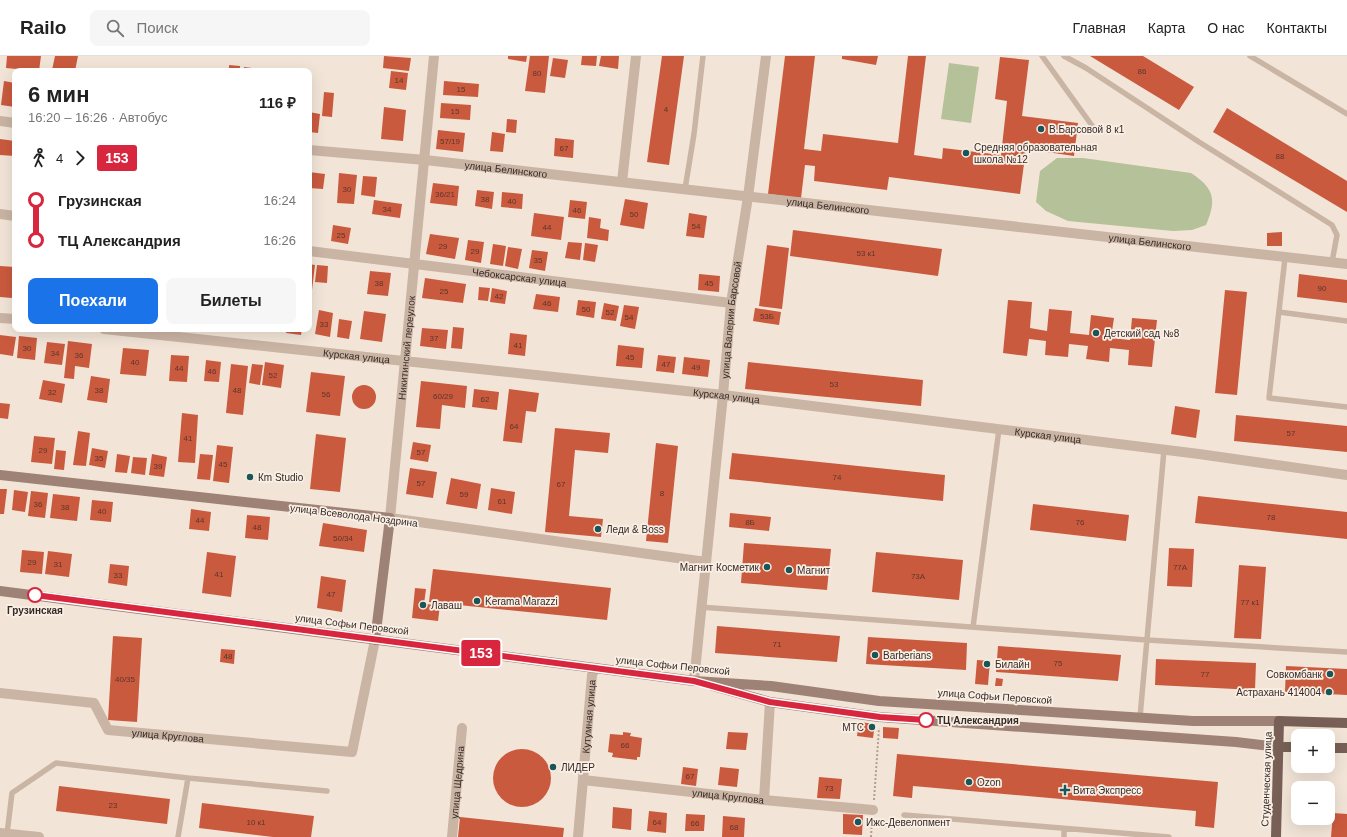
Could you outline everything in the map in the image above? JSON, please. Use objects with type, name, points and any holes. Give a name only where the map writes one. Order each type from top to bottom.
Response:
[{"type":"main road","name":"улица Всеволода Ноздрина","points":[[0,474],[390,518]]},
{"type":"main road","name":"Никитинский переулок","points":[[375,640],[390,518]]},
{"type":"main road","name":"улица Софьи Перовской","points":[[0,591],[694,681],[770,686],[879,700],[1193,721],[1347,723]]},
{"type":"main road","points":[[694,681],[770,702],[880,717],[1291,747]]},
{"type":"main road","name":"Студенческая улица","points":[[1276,837],[1279,721]]},
{"type":"main road","points":[[1335,748],[1347,748]]},
{"type":"street","name":"Никитинский переулок","points":[[390,518],[434,56]]},
{"type":"street","points":[[622,182],[636,56]]},
{"type":"street","name":"улица Валерии Барсовой","points":[[694,681],[700,607],[706,562],[731,303],[748,197],[766,56]]},
{"type":"street","points":[[0,121],[12,123]]},
{"type":"street","name":"улица Белинского","points":[[312,150],[425,160],[1347,264]]},
{"type":"street","points":[[0,214],[12,216]]},
{"type":"street","name":"Чебоксарская улица","points":[[312,251],[731,303]]},
{"type":"street","points":[[0,318],[12,319]]},
{"type":"street","name":"Курская улица","points":[[131,332],[723,395],[1164,450],[1347,475]]},
{"type":"street","name":"улица Всеволода Ноздрина","points":[[390,518],[706,562]]},
{"type":"street","name":"улица Круглова","points":[[0,693],[94,703],[108,730],[352,752],[375,640]]},
{"type":"street","name":"Кутумная улица","points":[[578,837],[592,675],[595,668]]},
{"type":"street","points":[[764,800],[770,702]]},
{"type":"street","name":"улица Щедрина","points":[[452,837],[462,728]]},
{"type":"street","name":"улица Круглова","points":[[583,780],[764,800],[873,810]]},
{"type":"street","points":[[4,833],[39,837]]},
{"type":"lane","points":[[685,189],[694,134],[703,56]]},
{"type":"lane","points":[[1042,56],[1093,127]]},
{"type":"lane","points":[[1064,56],[1332,225],[1337,235],[1332,262]]},
{"type":"lane","points":[[1250,56],[1347,114]]},
{"type":"lane","points":[[1284,258],[1269,398],[1347,408]]},
{"type":"lane","points":[[1278,312],[1347,321]]},
{"type":"lane","points":[[973,627],[998,429]]},
{"type":"lane","points":[[1140,717],[1164,450]]},
{"type":"lane","points":[[700,607],[1147,640],[1347,652]]},
{"type":"lane","points":[[4,833],[12,793],[56,763],[188,778],[327,791]]},
{"type":"lane","points":[[178,837],[188,778]]},
{"type":"lane","points":[[904,815],[1169,837]]},
{"type":"lane","points":[[1064,829],[1064,837]]},
{"type":"path","points":[[871,837],[880,717]]},
{"type":"green space","points":[[949,63],[979,67],[971,123],[941,119]]},
{"type":"green space","points":[[1057,158],[1083,158],[1191,173],[1205,184],[1211,195],[1212,208],[1206,225],[1192,230],[1173,231],[1068,221],[1046,211],[1036,202],[1040,171]]},
{"type":"building","points":[[7,56],[41,56],[39,68],[6,68]]},
{"type":"building","points":[[55,56],[78,56],[76,68],[52,68]]},
{"type":"building","points":[[384,56],[411,58],[409,71],[383,68]]},
{"type":"building","points":[[508,56],[527,56],[526,62],[508,59]]},
{"type":"building","points":[[530,56],[549,56],[545,93],[525,91]]},
{"type":"building","points":[[582,56],[597,56],[596,66],[581,65]]},
{"type":"building","points":[[601,56],[619,56],[618,69],[599,66]]},
{"type":"building","points":[[662,56],[684,56],[669,165],[647,162]]},
{"type":"building","name":"В.Барсовой 8 к1","points":[[785,56],[815,56],[804,149],[821,151],[823,134],[898,143],[908,56],[926,56],[914,155],[942,159],[943,148],[1001,155],[1007,101],[995,99],[1000,57],[1029,60],[1022,116],[1078,123],[1074,156],[1026,149],[1020,194],[889,177],[887,190],[814,181],[815,166],[805,165],[801,198],[768,194]]},
{"type":"building","points":[[842,56],[878,56],[876,65],[842,59]]},
{"type":"building","points":[[1090,56],[1143,56],[1194,87],[1179,110]]},
{"type":"building","points":[[553,58],[568,60],[565,78],[550,76]]},
{"type":"building","points":[[229,65],[240,66],[240,68],[229,68]]},
{"type":"building","points":[[391,71],[408,73],[406,90],[389,88]]},
{"type":"building","points":[[4,81],[12,82],[12,107],[1,105]]},
{"type":"building","points":[[444,81],[479,84],[478,97],[443,95]]},
{"type":"building","points":[[324,92],[334,93],[332,117],[322,116]]},
{"type":"building","points":[[441,103],[471,105],[470,120],[440,118]]},
{"type":"building","points":[[384,107],[406,110],[403,141],[381,139]]},
{"type":"building","points":[[1227,108],[1347,181],[1347,212],[1213,132]]},
{"type":"building","points":[[312,113],[320,114],[318,133],[312,132]]},
{"type":"building","points":[[507,119],[517,120],[516,133],[506,132]]},
{"type":"building","points":[[438,130],[465,133],[463,152],[436,149]]},
{"type":"building","points":[[492,132],[505,134],[503,152],[490,151]]},
{"type":"building","points":[[555,138],[574,140],[573,158],[554,156]]},
{"type":"building","points":[[0,139],[12,141],[12,156],[0,155]]},
{"type":"building","points":[[312,172],[325,174],[323,189],[312,188]]},
{"type":"building","points":[[339,173],[357,175],[354,204],[337,203]]},
{"type":"building","points":[[363,176],[377,177],[375,197],[361,195]]},
{"type":"building","points":[[433,183],[459,186],[457,206],[430,203]]},
{"type":"building","points":[[477,190],[494,192],[492,209],[475,206]]},
{"type":"building","points":[[502,192],[523,194],[522,209],[501,207]]},
{"type":"building","points":[[625,199],[648,203],[644,229],[620,225]]},
{"type":"building","points":[[374,200],[402,204],[400,218],[372,214]]},
{"type":"building","points":[[570,200],[587,202],[585,219],[568,217]]},
{"type":"building","points":[[534,213],[564,217],[561,240],[531,236]]},
{"type":"building","points":[[689,213],[707,216],[704,238],[686,236]]},
{"type":"building","points":[[589,217],[601,219],[600,228],[609,230],[608,241],[587,238]]},
{"type":"building","points":[[333,225],[351,228],[348,244],[331,241]]},
{"type":"building","points":[[793,230],[942,249],[938,276],[790,256]]},
{"type":"building","points":[[1282,232],[1282,246],[1267,246],[1267,233]]},
{"type":"building","points":[[430,234],[459,238],[455,259],[426,254]]},
{"type":"building","points":[[468,240],[484,242],[481,263],[465,260]]},
{"type":"building","points":[[568,242],[582,243],[580,260],[565,258]]},
{"type":"building","points":[[585,243],[598,245],[595,262],[583,260]]},
{"type":"building","points":[[493,244],[506,246],[503,266],[490,264]]},
{"type":"building","points":[[767,245],[789,248],[782,309],[759,306]]},
{"type":"building","points":[[508,247],[522,249],[518,269],[505,266]]},
{"type":"building","points":[[532,250],[548,252],[545,271],[529,268]]},
{"type":"building","points":[[312,264],[315,265],[312,290]]},
{"type":"building","points":[[317,265],[328,266],[327,283],[315,282]]},
{"type":"building","points":[[0,266],[12,267],[12,298],[0,297]]},
{"type":"building","points":[[370,271],[391,273],[388,296],[367,294]]},
{"type":"building","points":[[699,274],[720,276],[719,292],[698,290]]},
{"type":"building","points":[[1299,274],[1347,280],[1347,303],[1297,297]]},
{"type":"building","points":[[425,278],[466,284],[463,303],[422,298]]},
{"type":"building","points":[[479,287],[490,288],[488,301],[478,300]]},
{"type":"building","points":[[492,288],[507,291],[505,304],[490,302]]},
{"type":"building","points":[[1225,290],[1247,292],[1237,395],[1215,393]]},
{"type":"building","points":[[536,294],[560,297],[558,312],[533,309]]},
{"type":"building","points":[[578,300],[596,302],[594,318],[576,315]]},
{"type":"building","points":[[1008,300],[1032,302],[1030,328],[1047,331],[1049,309],[1072,311],[1070,333],[1089,335],[1091,315],[1114,318],[1111,338],[1130,340],[1132,318],[1157,320],[1152,367],[1128,365],[1129,350],[1110,348],[1109,362],[1086,359],[1088,346],[1069,344],[1068,357],[1045,355],[1046,341],[1029,339],[1027,356],[1003,353]]},
{"type":"building","points":[[604,303],[619,306],[616,321],[601,319]]},
{"type":"building","points":[[624,305],[639,307],[635,329],[620,326]]},
{"type":"building","points":[[755,308],[781,312],[779,325],[753,321]]},
{"type":"building","points":[[319,310],[333,313],[330,337],[315,334]]},
{"type":"building","points":[[364,311],[386,314],[382,342],[360,339]]},
{"type":"building","points":[[339,319],[352,321],[349,339],[337,337]]},
{"type":"building","points":[[453,327],[464,328],[462,349],[451,348]]},
{"type":"building","points":[[422,328],[448,330],[446,349],[420,346]]},
{"type":"building","points":[[286,332],[302,332],[301,335]]},
{"type":"building","points":[[510,333],[527,335],[525,356],[508,354]]},
{"type":"building","points":[[0,335],[16,337],[13,356],[0,354]]},
{"type":"building","points":[[19,336],[37,338],[35,360],[17,358]]},
{"type":"building","points":[[68,341],[92,344],[89,368],[75,366],[74,379],[64,378]]},
{"type":"building","points":[[47,342],[65,344],[62,365],[44,363]]},
{"type":"building","points":[[618,345],[644,348],[642,368],[616,366]]},
{"type":"building","points":[[123,348],[149,350],[146,376],[120,374]]},
{"type":"building","points":[[171,355],[189,356],[187,382],[169,381]]},
{"type":"building","points":[[658,355],[676,357],[674,373],[656,371]]},
{"type":"building","points":[[684,357],[710,360],[708,377],[682,374]]},
{"type":"building","points":[[206,360],[221,362],[219,382],[204,381]]},
{"type":"building","points":[[265,362],[284,365],[281,388],[262,385]]},
{"type":"building","points":[[748,362],[923,380],[921,406],[745,389]]},
{"type":"building","points":[[231,364],[248,366],[243,415],[226,413]]},
{"type":"building","points":[[252,364],[263,365],[260,385],[249,383]]},
{"type":"building","points":[[311,372],[345,376],[340,416],[306,412]]},
{"type":"building","points":[[91,376],[110,379],[107,403],[87,400]]},
{"type":"building","points":[[43,380],[65,384],[62,403],[39,399]]},
{"type":"building","points":[[421,381],[467,386],[465,408],[442,405],[440,429],[416,427]]},
{"type":"building","points":[[364,385],[373,388],[376,397],[373,406],[364,409],[355,406],[352,397],[355,388]]},
{"type":"building","points":[[474,389],[499,392],[497,410],[472,407]]},
{"type":"building","points":[[509,389],[539,393],[536,412],[526,411],[522,443],[503,441]]},
{"type":"building","points":[[0,403],[10,404],[8,419],[0,418]]},
{"type":"building","points":[[1175,406],[1200,410],[1196,438],[1171,434]]},
{"type":"building","points":[[182,413],[198,415],[195,463],[178,462]]},
{"type":"building","points":[[1236,415],[1347,426],[1347,452],[1234,441]]},
{"type":"building","points":[[555,428],[610,433],[608,453],[575,450],[569,516],[603,519],[601,537],[545,532]]},
{"type":"building","points":[[78,431],[90,433],[86,466],[73,465]]},
{"type":"building","points":[[316,434],[346,438],[340,492],[310,489]]},
{"type":"building","points":[[34,436],[55,438],[52,464],[31,462]]},
{"type":"building","points":[[413,442],[431,445],[428,462],[410,459]]},
{"type":"building","points":[[656,443],[678,446],[668,543],[646,541]]},
{"type":"building","points":[[217,445],[233,447],[229,483],[213,481]]},
{"type":"building","points":[[92,448],[108,451],[105,468],[89,465]]},
{"type":"building","points":[[56,450],[66,451],[64,470],[54,469]]},
{"type":"building","points":[[732,453],[945,475],[943,501],[729,479]]},
{"type":"building","points":[[117,454],[130,456],[127,473],[115,472]]},
{"type":"building","points":[[152,454],[167,457],[164,477],[149,475]]},
{"type":"building","points":[[200,454],[213,455],[210,480],[197,479]]},
{"type":"building","points":[[133,457],[147,458],[145,475],[131,473]]},
{"type":"building","points":[[410,468],[437,472],[433,498],[406,494]]},
{"type":"building","points":[[451,478],[481,484],[477,509],[446,504]]},
{"type":"building","points":[[491,488],[515,492],[512,514],[488,510]]},
{"type":"building","points":[[0,489],[7,489],[4,514],[0,514]]},
{"type":"building","points":[[14,490],[28,492],[25,512],[12,510]]},
{"type":"building","points":[[31,491],[48,493],[45,518],[28,516]]},
{"type":"building","points":[[53,494],[80,497],[77,521],[50,518]]},
{"type":"building","points":[[1198,496],[1347,512],[1347,539],[1195,523]]},
{"type":"building","points":[[92,500],[113,502],[111,522],[90,520]]},
{"type":"building","points":[[1033,504],[1129,515],[1126,541],[1030,530]]},
{"type":"building","points":[[191,509],[211,512],[209,531],[189,529]]},
{"type":"building","points":[[730,513],[771,517],[769,531],[729,527]]},
{"type":"building","points":[[247,515],[270,517],[268,540],[245,538]]},
{"type":"building","points":[[323,523],[367,530],[364,552],[319,546]]},
{"type":"building","points":[[744,543],[831,549],[827,590],[741,583]]},
{"type":"building","points":[[1169,548],[1194,549],[1192,587],[1167,586]]},
{"type":"building","points":[[22,550],[44,552],[42,574],[20,572]]},
{"type":"building","points":[[48,551],[72,554],[69,577],[45,574]]},
{"type":"building","points":[[207,552],[236,556],[231,597],[202,593]]},
{"type":"building","points":[[876,552],[963,560],[959,600],[872,592]]},
{"type":"building","points":[[110,564],[129,566],[127,586],[108,583]]},
{"type":"building","points":[[1239,565],[1266,567],[1261,639],[1234,638]]},
{"type":"building","points":[[433,569],[611,588],[607,620],[429,602]]},
{"type":"building","points":[[321,576],[346,580],[342,612],[317,608]]},
{"type":"building","name":"Лаваш","points":[[415,588],[426,589],[424,604],[440,605],[438,621],[412,618]]},
{"type":"building","points":[[717,626],[840,636],[837,662],[715,653]]},
{"type":"building","points":[[113,636],[142,638],[137,722],[108,720]]},
{"type":"building","points":[[868,637],[967,643],[966,670],[866,664]]},
{"type":"building","points":[[998,646],[1121,655],[1118,681],[996,672]]},
{"type":"building","points":[[221,649],[235,650],[234,664],[220,662]]},
{"type":"building","points":[[1156,659],[1256,663],[1255,690],[1155,685]]},
{"type":"building","points":[[977,660],[990,661],[988,685],[975,684]]},
{"type":"building","points":[[1286,666],[1347,669],[1347,695],[1285,692]]},
{"type":"building","points":[[996,678],[1003,679],[1002,686],[995,686]]},
{"type":"building","points":[[859,722],[875,724],[873,738],[857,736]]},
{"type":"building","points":[[883,727],[899,728],[898,739],[883,738]]},
{"type":"building","points":[[623,732],[631,733],[630,736],[642,738],[640,757],[637,757],[637,760],[612,757],[613,753],[608,752],[610,734],[623,735]]},
{"type":"building","points":[[728,732],[748,733],[746,750],[726,749]]},
{"type":"building","points":[[522,749],[538,754],[546,762],[551,778],[546,794],[538,802],[522,807],[506,802],[498,794],[493,778],[498,762],[506,754]]},
{"type":"building","points":[[897,754],[1218,782],[1214,828],[1195,826],[1196,811],[913,786],[912,798],[893,796]]},
{"type":"building","points":[[683,767],[698,769],[696,786],[681,784]]},
{"type":"building","points":[[720,767],[739,769],[737,787],[718,785]]},
{"type":"building","points":[[819,777],[842,779],[840,799],[817,798]]},
{"type":"building","points":[[59,786],[170,799],[167,824],[56,811]]},
{"type":"building","points":[[202,803],[314,816],[311,837],[273,837],[199,828]]},
{"type":"building","points":[[613,807],[632,809],[631,830],[612,828]]},
{"type":"building","points":[[649,811],[667,813],[666,833],[647,831]]},
{"type":"building","points":[[1335,813],[1347,814],[1347,837],[1331,837],[1332,825],[1335,825]]},
{"type":"building","points":[[686,814],[705,815],[704,831],[685,831]]},
{"type":"building","points":[[843,814],[863,815],[862,835],[843,834]]},
{"type":"building","points":[[723,816],[745,818],[744,837],[722,837]]},
{"type":"building","points":[[460,817],[564,828],[563,837],[458,837]]},
{"type":"bus line","name":"153","points":[[35,595],[694,681],[770,702],[880,717],[926,720]]},
{"type":"place","name":"В.Барсовой 8 к1","points":[[1041,129]]},
{"type":"place","name":"Средняя образовательная школа №12","points":[[966,153]]},
{"type":"place","name":"Детский сад №8","points":[[1096,333]]},
{"type":"place","name":"Кm Studio","points":[[250,477]]},
{"type":"place","name":"Леди & Boss","points":[[598,529]]},
{"type":"place","name":"Магнит Косметик","points":[[767,567]]},
{"type":"place","name":"Магнит","points":[[789,570]]},
{"type":"place","name":"Грузинская","points":[[35,595]]},
{"type":"place","name":"Kerama Marazzi","points":[[477,601]]},
{"type":"place","name":"Лаваш","points":[[423,605]]},
{"type":"place","name":"Barberians","points":[[875,655]]},
{"type":"place","name":"Билайн","points":[[987,664]]},
{"type":"place","name":"Совкомбанк","points":[[1330,674]]},
{"type":"place","name":"Астрахань 414004","points":[[1329,692]]},
{"type":"place","name":"ТЦ Александрия","points":[[926,720]]},
{"type":"place","name":"МТС","points":[[872,727]]},
{"type":"place","name":"ЛИДЕР","points":[[553,767]]},
{"type":"place","name":"Ozon","points":[[969,782]]},
{"type":"place","name":"Вита Экспресс","points":[[1065,790]]},
{"type":"place","name":"Ижс-Девелопмент","points":[[858,822]]}]
